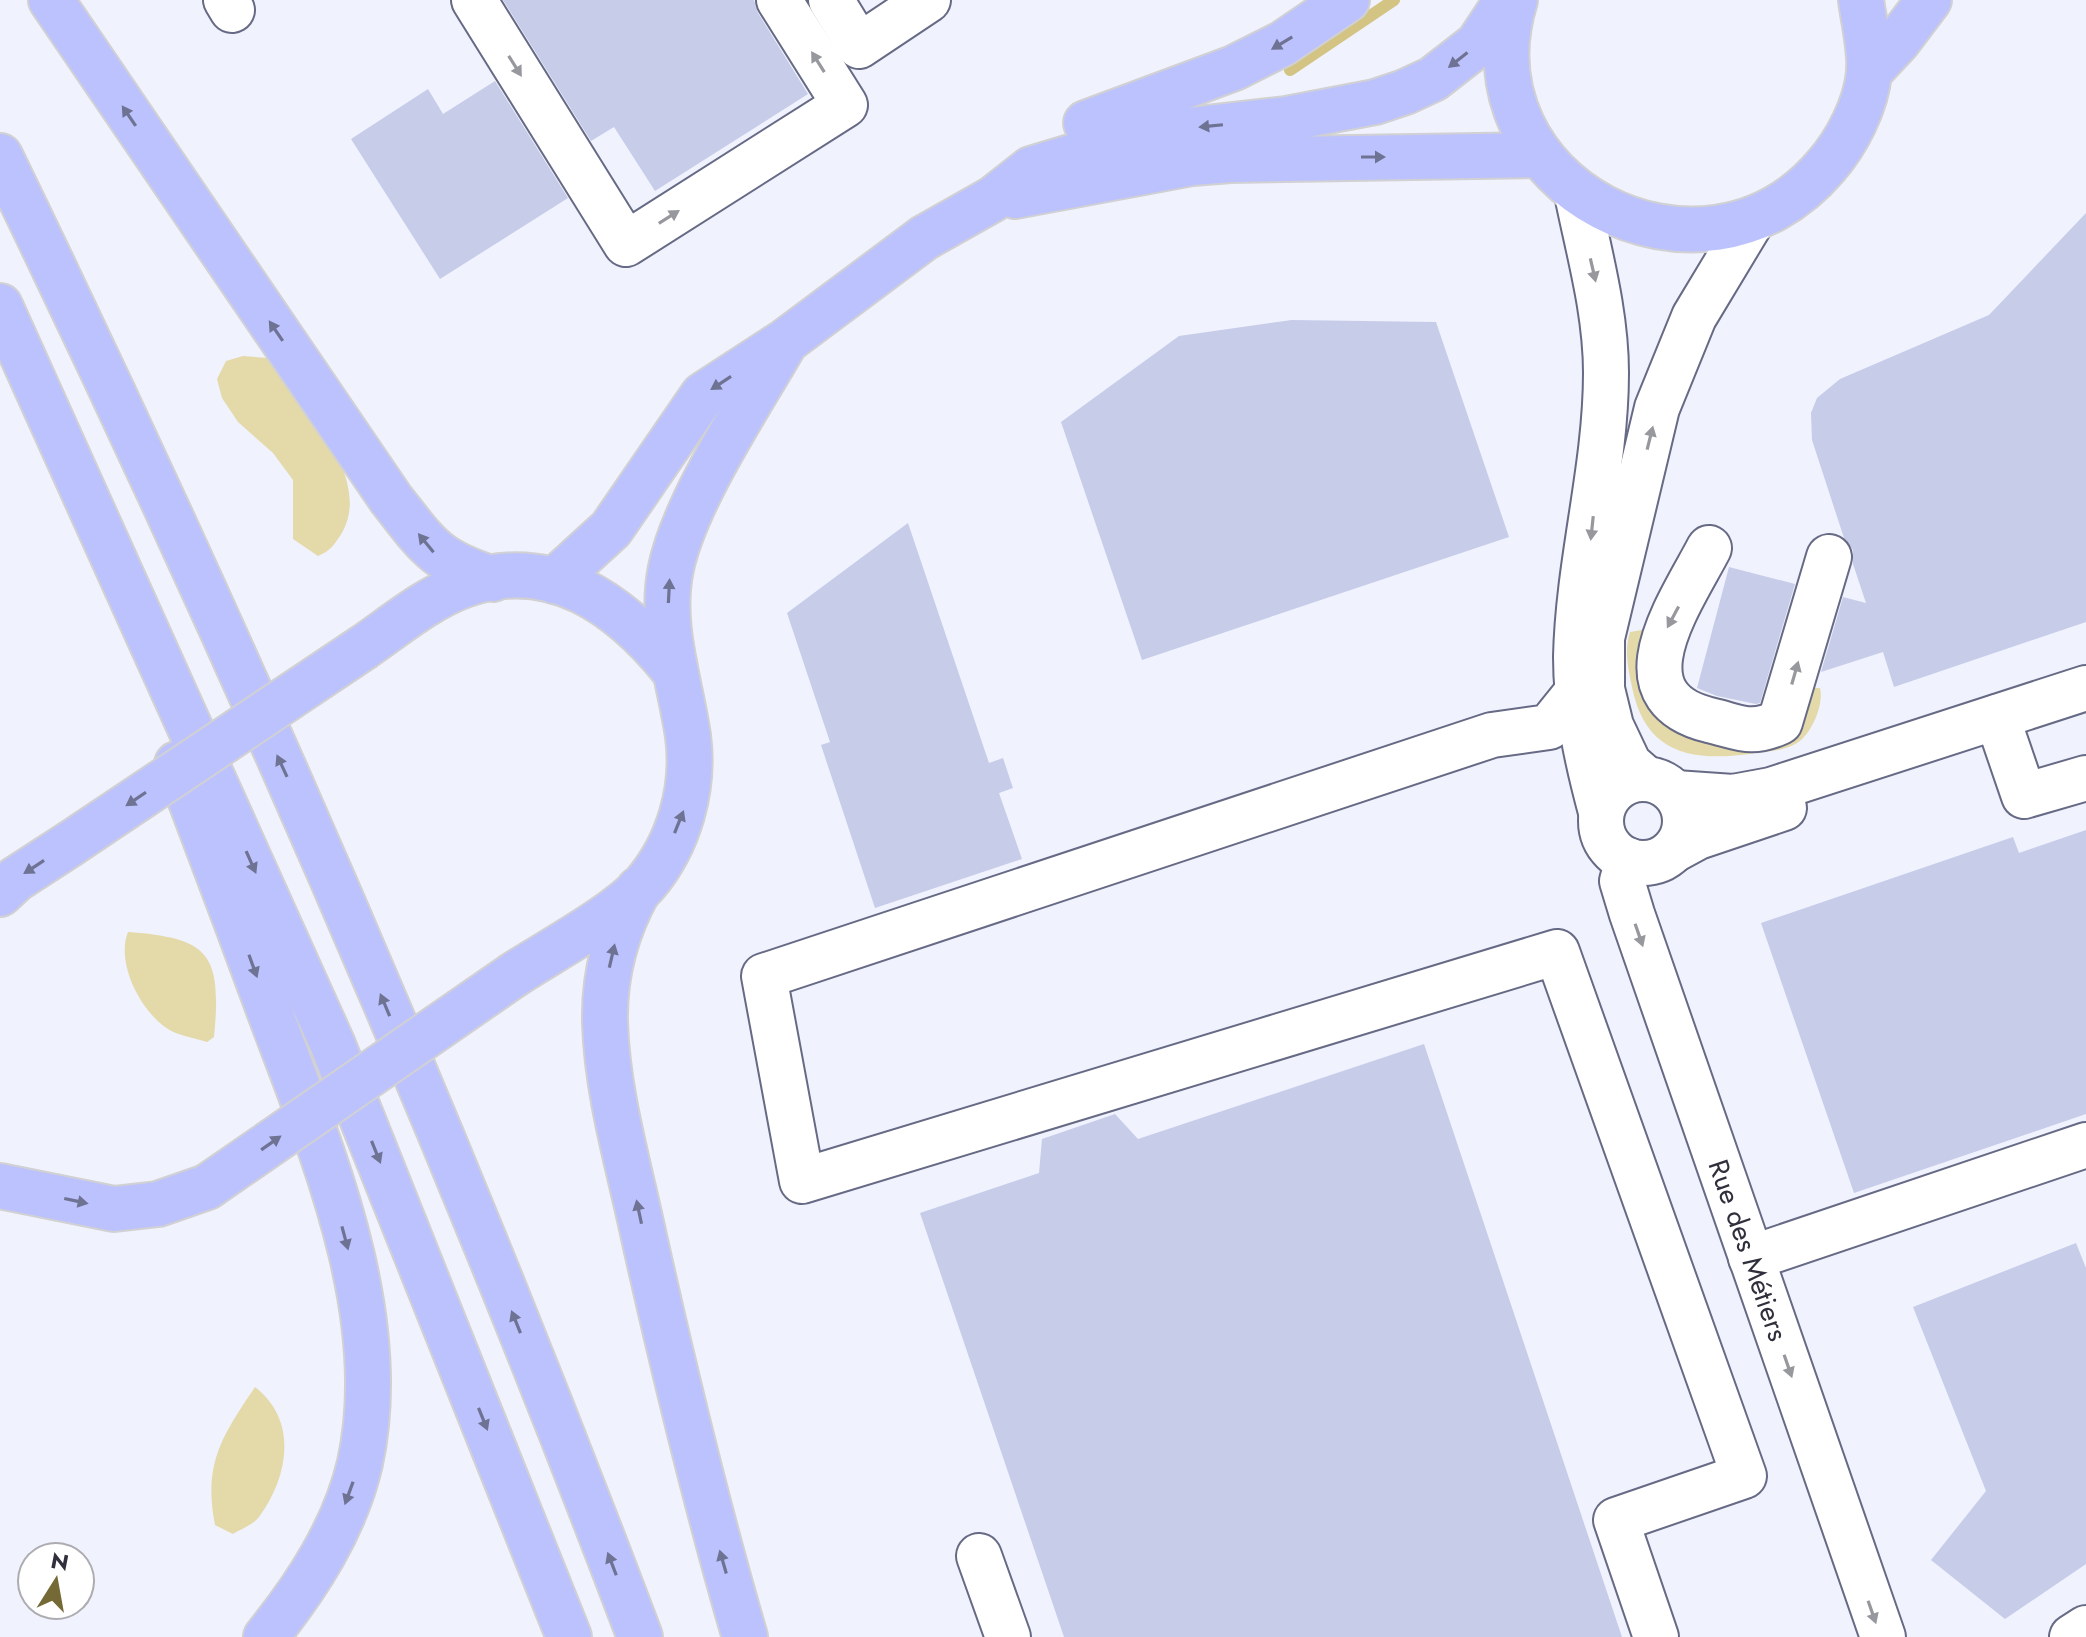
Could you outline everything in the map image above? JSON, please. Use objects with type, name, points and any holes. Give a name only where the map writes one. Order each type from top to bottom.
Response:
[{"type":"main road","points":[[51,0],[391,499],[435,554],[463,569],[493,579]]},
{"type":"main road","points":[[924,238],[980,176],[1068,129],[1234,68],[1282,44],[1347,0]]},
{"type":"main road","points":[[554,581],[611,529],[703,395],[786,341],[924,238],[993,199],[1031,169],[1144,135],[1286,119],[1375,102],[1405,92],[1433,79],[1478,44],[1507,0]]},
{"type":"main road","points":[[1515,0],[1509,21],[1507,68],[1518,114],[1540,155],[1577,194],[1617,217],[1662,229],[1708,230],[1753,219],[1785,203],[1813,181],[1836,154],[1854,122],[1869,72],[1861,0]]},
{"type":"main road","points":[[1869,72],[1898,41],[1929,0]]},
{"type":"main road","points":[[993,199],[1217,161],[1295,156],[1540,155]]},
{"type":"main road","points":[[0,156],[305,816],[472,1213],[640,1637]]},
{"type":"main road","points":[[0,306],[332,1043],[569,1637]]},
{"type":"main road","points":[[745,1637],[701,1486],[614,1098],[605,1022],[609,966],[625,915],[676,831],[689,786],[688,737],[673,669],[668,603],[670,570],[680,534],[786,341]]},
{"type":"main road","points":[[30,368],[323,1155],[363,1309],[368,1375],[360,1463],[337,1527],[305,1589],[266,1637]]},
{"type":"main road","points":[[0,894],[16,879],[434,599],[465,584],[493,579],[554,581],[588,593],[618,611],[673,669]]},
{"type":"main road","points":[[0,1186],[114,1209],[158,1204],[207,1187],[639,889]]},
{"type":"street","points":[[474,0],[626,244],[845,105],[779,0]]},
{"type":"street","points":[[831,0],[859,46],[928,0]]},
{"type":"street","points":[[1577,194],[1605,325],[1607,376],[1576,655],[1590,777],[1601,812],[1605,841],[1614,852],[1628,860],[1642,863],[1662,859],[1698,837],[1857,784],[1879,766],[1885,753]]},
{"type":"street","points":[[1674,850],[1685,828],[1685,813],[1660,786],[1629,764],[1611,726],[1602,689],[1602,638],[1657,408],[1694,317],[1753,219]]},
{"type":"street","points":[[1709,548],[1664,635],[1657,670],[1668,696],[1683,713],[1758,732],[1780,722],[1829,557]]},
{"type":"street","points":[[1601,812],[1615,788],[1660,786],[1733,797],[1771,790],[2086,688]]},
{"type":"street","points":[[1578,691],[1549,727],[1492,735],[764,976],[802,1181],[1557,952],[1744,1476],[1616,1520],[1656,1637]]},
{"type":"street","points":[[1997,717],[2024,796],[2086,778]]},
{"type":"street","name":"Rue des Métiers","points":[[1628,860],[1622,881],[1632,914],[1883,1637]]},
{"type":"street","points":[[1751,1258],[2086,1145]]},
{"type":"street","points":[[979,1556],[1008,1637]]},
{"type":"street","points":[[2072,1637],[2086,1628]]},
{"type":"shaded area","points":[[243,356],[268,358],[315,419],[342,466],[349,490],[349,514],[335,543],[318,556],[293,539],[293,480],[273,453],[238,422],[222,398],[217,379],[226,361]]},
{"type":"shaded area","points":[[1648,629],[1663,707],[1801,715],[1813,688],[1820,688],[1820,702],[1812,726],[1797,743],[1774,751],[1707,756],[1673,748],[1647,726],[1638,709],[1628,666],[1630,632]]},
{"type":"shaded area","points":[[128,932],[177,939],[205,956],[212,969],[215,986],[214,1037],[207,1042],[174,1032],[155,1019],[132,984],[125,957]]},
{"type":"shaded area","points":[[255,1387],[269,1400],[278,1415],[283,1432],[282,1467],[277,1484],[259,1517],[233,1534],[215,1525],[212,1504],[214,1467],[225,1436]]},
{"type":"building","points":[[503,0],[754,0],[758,13],[808,94],[655,191],[614,127],[591,141]]},
{"type":"building","points":[[495,81],[568,198],[440,279],[351,139],[428,89],[443,114]]},
{"type":"building","points":[[2086,213],[2086,622],[1894,687],[1883,652],[1821,672],[1843,597],[1866,603],[1853,564],[1853,550],[1844,538],[1812,440],[1811,413],[1817,398],[1840,379],[1989,315]]},
{"type":"building","points":[[1292,320],[1436,322],[1509,537],[1142,660],[1061,422],[1179,336]]},
{"type":"building","points":[[908,523],[989,763],[1003,758],[1013,788],[999,793],[1022,859],[875,908],[821,745],[830,742],[787,613]]},
{"type":"building","points":[[1729,567],[1795,584],[1760,703],[1756,704],[1717,696],[1697,688]]},
{"type":"building","points":[[2086,830],[2086,1114],[1854,1193],[1761,923],[2013,837],[2019,853]]},
{"type":"building","points":[[1424,1044],[1622,1637],[1064,1637],[920,1213],[1039,1173],[1042,1139],[1115,1114],[1138,1139]]},
{"type":"building","points":[[2076,1243],[2086,1268],[2086,1564],[2005,1619],[1931,1560],[1986,1491],[1913,1307]]},
{"type":"waterway","points":[[1290,70],[1394,0]]}]
